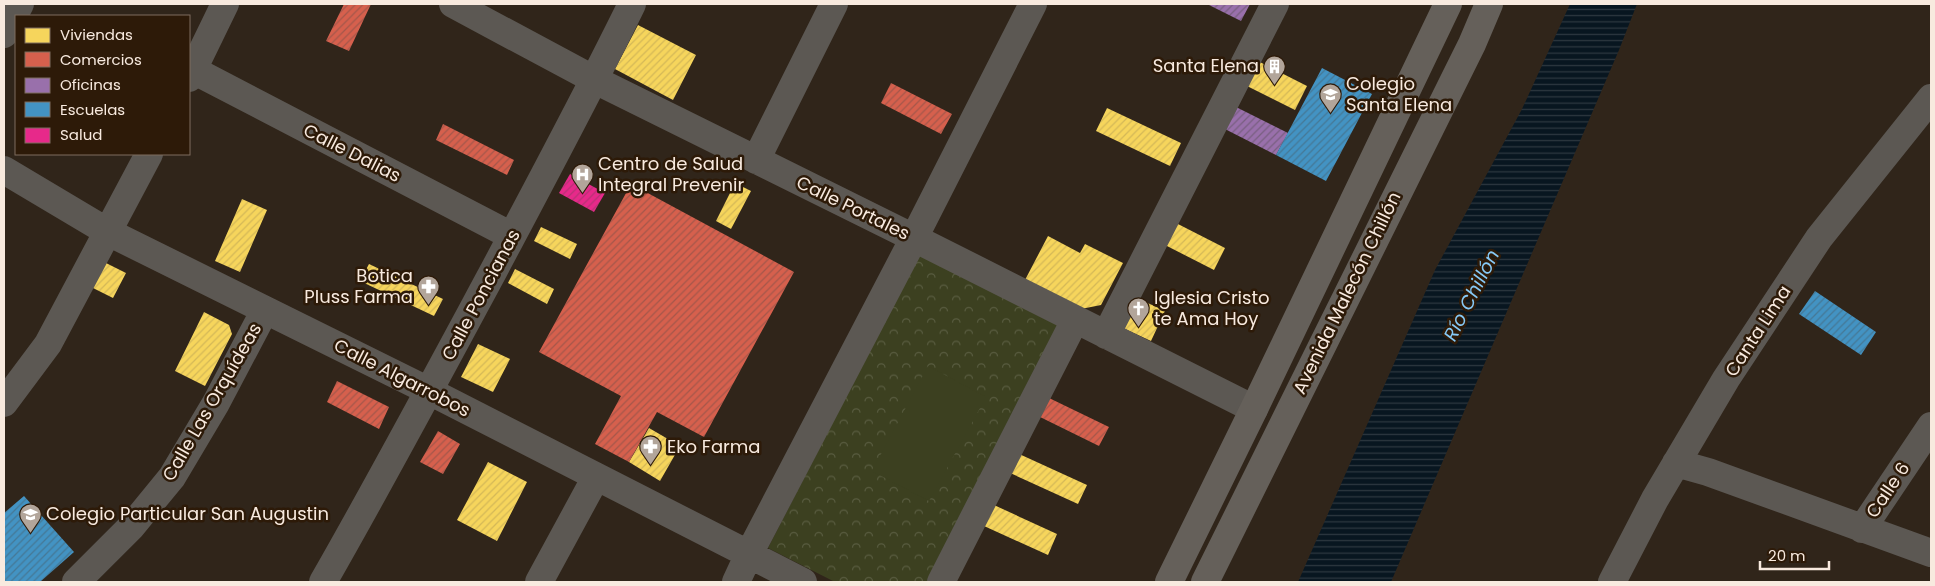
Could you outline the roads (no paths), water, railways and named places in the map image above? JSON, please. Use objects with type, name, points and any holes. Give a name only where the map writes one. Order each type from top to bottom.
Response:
[{"type":"main road","name":"Avenida Malecón Chillón","points":[[1169,582],[1254,410],[1448,4]]},
{"type":"main road","name":"Avenida Malecón Chillón","points":[[1205,582],[1467,53],[1488,4]]},
{"type":"street","points":[[4,34],[20,4]]},
{"type":"street","points":[[191,74],[225,4]]},
{"type":"street","name":"Calle Portales","points":[[453,4],[595,80],[914,238],[1254,410]]},
{"type":"street","name":"Calle Poncianas","points":[[323,582],[366,508],[512,236],[595,80],[632,4]]},
{"type":"street","points":[[756,160],[834,4]]},
{"type":"street","points":[[736,582],[1033,4]]},
{"type":"street","points":[[1106,335],[1275,4]]},
{"type":"street","name":"Calle Dalias","points":[[191,74],[512,236]]},
{"type":"street","name":"Canta Lima","points":[[1612,582],[1655,499],[1726,378],[1819,238],[1931,98]]},
{"type":"street","points":[[4,403],[48,344],[148,155]]},
{"type":"street","name":"Calle Algarrobos","points":[[4,170],[108,232],[429,391],[803,582]]},
{"type":"street","name":"Calle Las Orquídeas","points":[[76,582],[131,527],[172,476],[216,403],[265,310]]},
{"type":"street","points":[[941,582],[1075,320]]},
{"type":"street","name":"Calle 6","points":[[1862,528],[1931,426]]},
{"type":"street","points":[[1676,463],[1708,472],[1931,553]]},
{"type":"street","points":[[539,582],[596,477]]},
{"type":"water","name":"Río Chillón","points":[[1570,4],[1637,4],[1391,582],[1298,582],[1435,270],[1522,109]]},
{"type":"place","name":"Santa Elena","points":[[1275,85]]},
{"type":"place","name":"Colegio Santa Elena","points":[[1330,113]]},
{"type":"place","name":"Centro de Salud Integral Prevenir","points":[[582,193]]},
{"type":"place","name":"Botica Pluss Farma","points":[[429,305]]},
{"type":"place","name":"Iglesia Cristo te Ama Hoy","points":[[1138,327]]},
{"type":"place","name":"Eko Farma","points":[[651,466]]},
{"type":"place","name":"Colegio Particular San Augustin","points":[[30,533]]}]
